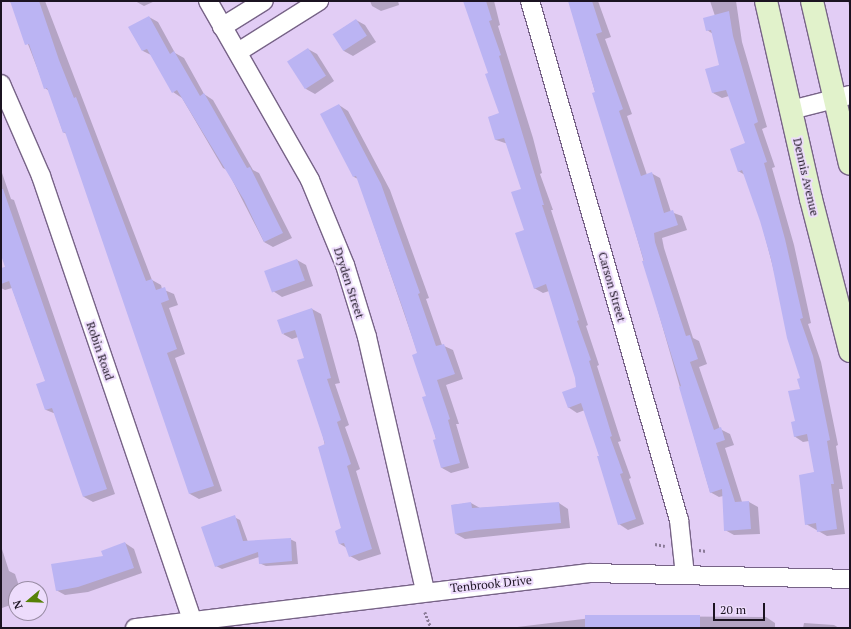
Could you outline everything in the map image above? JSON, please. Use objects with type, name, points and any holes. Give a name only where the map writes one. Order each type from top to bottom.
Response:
[{"type":"street","name":"Dryden Street","points":[[208,1],[310,180],[345,265],[366,336],[425,591]]},
{"type":"street","points":[[222,27],[264,1]]},
{"type":"street","points":[[238,52],[319,1]]},
{"type":"street","name":"Carson Street","points":[[530,1],[679,520],[685,575]]},
{"type":"street","name":"Dennis Avenue","points":[[766,1],[850,351]]},
{"type":"street","points":[[812,1],[842,97],[850,164]]},
{"type":"street","name":"Robin Road","points":[[1,84],[41,176],[192,620]]},
{"type":"street","points":[[791,110],[842,97]]},
{"type":"street","name":"Tenbrook Drive","points":[[135,628],[425,591],[589,573],[850,579]]},
{"type":"path","points":[[425,612],[431,628]]},
{"type":"building","points":[[10,1],[39,1],[59,60],[74,98],[76,97],[146,281],[152,279],[156,290],[165,287],[169,300],[161,303],[177,349],[167,353],[214,486],[189,494],[65,132],[63,133],[47,88],[44,89],[29,44],[25,45]]},
{"type":"building","points":[[463,1],[486,1],[492,20],[489,21],[501,55],[499,56],[544,205],[542,205],[579,320],[577,321],[591,360],[589,361],[612,436],[610,437],[623,473],[620,474],[636,519],[618,525],[597,456],[599,456],[581,403],[568,408],[562,392],[576,387],[575,378],[546,284],[534,289],[515,233],[524,230],[511,192],[521,189],[504,138],[495,140],[488,117],[499,113],[485,74],[488,73]]},
{"type":"building","points":[[568,1],[592,1],[602,32],[596,34],[623,109],[619,111],[641,176],[652,172],[664,213],[673,210],[678,225],[654,233],[655,242],[686,336],[690,335],[698,359],[690,362],[714,430],[721,427],[725,440],[716,443],[735,502],[749,501],[751,529],[724,531],[722,489],[710,493],[679,387],[681,386],[592,93],[595,92]]},
{"type":"building","points":[[729,11],[733,36],[758,122],[754,124],[767,162],[764,163],[785,239],[803,318],[800,319],[813,356],[830,440],[827,441],[834,484],[831,484],[837,529],[817,532],[816,523],[805,525],[799,475],[814,472],[807,434],[794,437],[791,422],[795,421],[788,391],[800,389],[797,379],[800,378],[787,338],[771,259],[760,221],[742,170],[738,172],[730,149],[745,143],[726,90],[712,93],[705,69],[719,65],[711,30],[706,31],[703,18]]},
{"type":"building","points":[[149,16],[170,54],[174,51],[200,96],[204,93],[247,168],[250,167],[283,233],[264,242],[244,200],[177,90],[172,93],[147,49],[142,51],[128,27]]},
{"type":"building","points":[[356,19],[367,36],[343,51],[333,34]]},
{"type":"building","points":[[308,48],[326,76],[305,89],[287,62]]},
{"type":"building","points":[[339,104],[381,184],[420,293],[418,294],[436,346],[444,344],[455,374],[437,380],[450,419],[448,420],[460,463],[441,468],[433,440],[436,439],[422,397],[426,396],[412,355],[417,353],[404,312],[356,176],[353,177],[320,114]]},
{"type":"building","points":[[1,189],[3,189],[107,489],[83,497],[52,408],[45,410],[36,384],[45,381],[9,281],[1,284],[1,268],[5,267],[1,255]]},
{"type":"building","points":[[297,259],[305,281],[272,293],[264,271]]},
{"type":"building","points":[[312,308],[331,378],[327,379],[341,420],[337,422],[351,464],[347,466],[372,549],[349,557],[344,543],[339,544],[335,531],[341,528],[318,447],[325,444],[297,360],[304,358],[295,330],[282,334],[277,320]]},
{"type":"building","points":[[471,502],[472,508],[559,502],[561,523],[475,530],[455,534],[451,505]]},
{"type":"building","points":[[235,515],[243,541],[291,538],[292,561],[259,564],[258,552],[215,567],[201,527]]},
{"type":"building","points":[[125,542],[134,568],[78,587],[56,591],[51,564],[103,556],[101,551]]},
{"type":"building","points":[[585,615],[700,615],[700,628],[585,628]]}]
